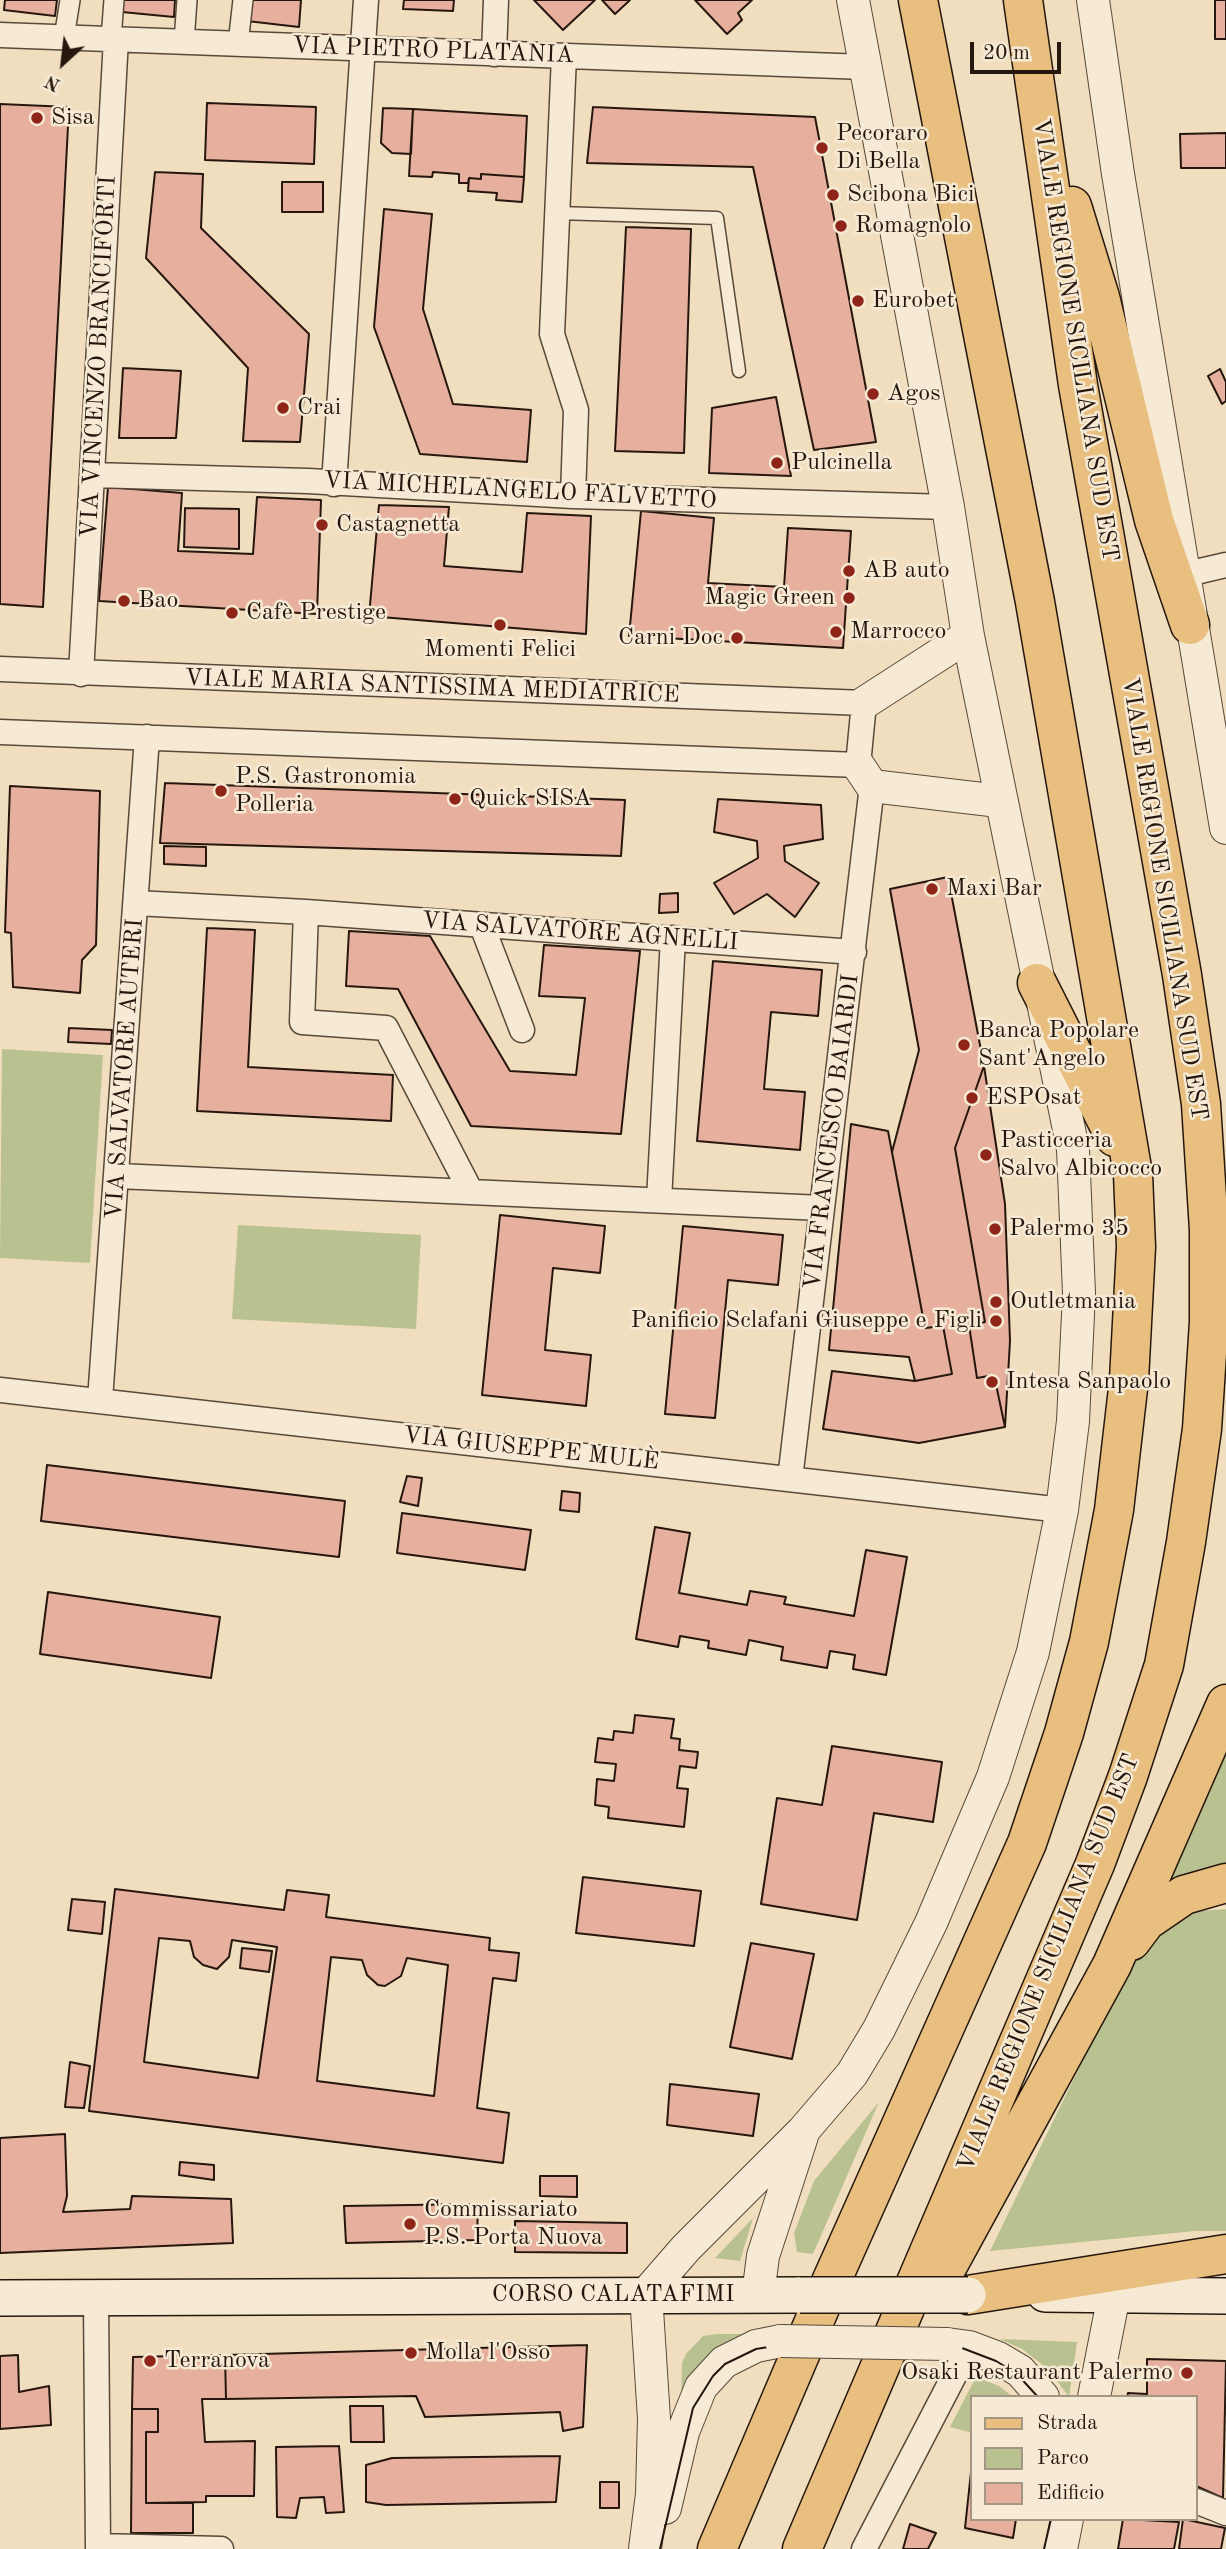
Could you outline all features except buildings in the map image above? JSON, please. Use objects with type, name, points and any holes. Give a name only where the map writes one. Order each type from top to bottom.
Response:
[{"type":"main road","points":[[717,2549],[816,2289],[1027,1843],[1089,1642],[1114,1510],[1129,1380],[1136,1247],[1133,1174],[1035,602],[918,0]]},
{"type":"main road","name":"VIALE REGIONE SICILIANA SUD EST","points":[[843,2454],[1094,1864],[1128,1776],[1164,1665],[1186,1542],[1202,1429],[1209,1322],[1209,1230],[1200,1104],[1182,975],[1078,385],[1023,0]]},
{"type":"main road","points":[[1039,102],[1100,297],[1154,520],[1190,625]]},
{"type":"main road","points":[[1037,983],[1133,1174]]},
{"type":"main road","points":[[802,2549],[843,2454],[1112,1965],[1226,1704]]},
{"type":"main road","points":[[1112,1965],[1146,1921],[1184,1895],[1226,1883]]},
{"type":"main road","points":[[968,2295],[1226,2254]]},
{"type":"main road","name":"CORSO CALATAFIMI","points":[[0,2298],[758,2295],[816,2289],[968,2295],[1226,2296]]},
{"type":"street","points":[[64,38],[70,0]]},
{"type":"street","points":[[113,39],[114,0]]},
{"type":"street","points":[[184,42],[187,0]]},
{"type":"street","points":[[238,44],[243,0]]},
{"type":"street","points":[[334,484],[366,0]]},
{"type":"street","points":[[495,54],[496,0]]},
{"type":"street","points":[[645,2549],[652,2494],[654,2419],[646,2294],[686,2248],[803,2131],[852,2074],[879,2029],[931,1923],[993,1777],[1033,1652],[1062,1510],[1073,1421],[1079,1293],[1073,1149],[999,801],[968,636],[948,507],[853,0]]},
{"type":"street","points":[[1093,0],[1120,188],[1190,625],[1226,828]]},
{"type":"street","name":"VIA PIETRO PLATANIA","points":[[0,35],[866,67]]},
{"type":"street","name":"VIA VINCENZO BRANCIFORTI","points":[[81,674],[113,39]]},
{"type":"street","points":[[564,56],[552,334],[576,411],[573,496]]},
{"type":"street","name":"VIA MICHELANGELO FALVETTO","points":[[92,475],[573,496],[948,507]]},
{"type":"street","points":[[1184,575],[1226,565]]},
{"type":"street","points":[[865,776],[864,703],[968,636]]},
{"type":"street","name":"VIALE MARIA SANTISSIMA MEDIATRICE","points":[[0,669],[864,703]]},
{"type":"street","points":[[0,732],[147,737],[865,776],[999,801]]},
{"type":"street","name":"VIA SALVATORE AUTERI","points":[[100,1400],[118,1176],[147,737]]},
{"type":"street","name":"VIA FRANCESCO BAIARDI","points":[[790,1479],[854,952],[865,776]]},
{"type":"street","name":"VIA SALVATORE AGNELLI","points":[[136,903],[306,912],[854,952]]},
{"type":"street","points":[[306,912],[302,1022],[386,1028],[471,1192]]},
{"type":"street","points":[[482,926],[522,1030]]},
{"type":"street","points":[[659,1200],[673,938]]},
{"type":"street","points":[[118,1176],[821,1208]]},
{"type":"street","name":"VIA GIUSEPPE MULÈ","points":[[0,1390],[1062,1510]]},
{"type":"street","points":[[758,2295],[763,2256],[803,2131]]},
{"type":"street","points":[[1094,2395],[1114,2295]]},
{"type":"street","points":[[96,2298],[98,2548],[221,2549]]},
{"type":"street","points":[[653,2549],[683,2432],[701,2387],[724,2362],[756,2346],[781,2341],[958,2345],[998,2358],[1020,2371],[1042,2395]]},
{"type":"street","points":[[864,2549],[958,2345]]},
{"type":"street","points":[[1198,2502],[1226,2513]]},
{"type":"street","points":[[1061,2549],[1067,2521]]},
{"type":"lane","points":[[558,213],[717,218],[739,371]]},
{"type":"green space","points":[[2,1049],[103,1055],[90,1263],[0,1258]]},
{"type":"green space","points":[[238,1225],[421,1235],[416,1329],[232,1319]]},
{"type":"green space","points":[[1226,1746],[1226,1864],[1170,1878]]},
{"type":"green space","points":[[1226,1909],[1226,2231],[1195,2231],[990,2251],[1117,1990],[1154,1932],[1197,1911]]},
{"type":"green space","points":[[879,2102],[813,2254],[797,2252],[794,2233],[814,2181]]},
{"type":"green space","points":[[753,2218],[740,2261],[715,2258]]},
{"type":"green space","points":[[751,2334],[681,2402],[682,2363],[686,2354],[703,2336]]},
{"type":"green space","points":[[1000,2339],[1077,2342],[1069,2395],[1048,2369],[1022,2349]]},
{"type":"green space","points":[[976,2377],[999,2386],[1010,2395],[970,2395],[970,2432],[950,2427]]},
{"type":"tram line","points":[[660,2549],[693,2408],[713,2376],[725,2364],[756,2349],[781,2345],[962,2348],[996,2361],[1016,2373],[1036,2395]]},
{"type":"tram line","points":[[1044,2549],[1051,2521]]},
{"type":"place","name":"Sisa","points":[[37,118]]},
{"type":"place","name":"Pecoraro Di Bella","points":[[822,148]]},
{"type":"place","name":"Scibona Bici","points":[[833,195]]},
{"type":"place","name":"Romagnolo","points":[[841,226]]},
{"type":"place","name":"Eurobet","points":[[858,301]]},
{"type":"place","name":"Agos","points":[[873,394]]},
{"type":"place","name":"Crai","points":[[283,408]]},
{"type":"place","name":"Pulcinella","points":[[777,463]]},
{"type":"place","name":"Castagnetta","points":[[322,525]]},
{"type":"place","name":"AB auto","points":[[849,571]]},
{"type":"place","name":"Magic Green","points":[[849,598]]},
{"type":"place","name":"Bao","points":[[124,601]]},
{"type":"place","name":"Cafè Prestige","points":[[232,613]]},
{"type":"place","name":"Momenti Felici","points":[[500,625]]},
{"type":"place","name":"Marrocco","points":[[836,632]]},
{"type":"place","name":"Carni Doc","points":[[737,638]]},
{"type":"place","name":"P.S. Gastronomia Polleria","points":[[221,791]]},
{"type":"place","name":"Quick SISA","points":[[455,799]]},
{"type":"place","name":"Maxi Bar","points":[[932,889]]},
{"type":"place","name":"Banca Popolare Sant'Angelo","points":[[964,1045]]},
{"type":"place","name":"ESPOsat","points":[[972,1098]]},
{"type":"place","name":"Pasticceria Salvo Albicocco","points":[[986,1155]]},
{"type":"place","name":"Palermo 35","points":[[995,1229]]},
{"type":"place","name":"Outletmania","points":[[996,1302]]},
{"type":"place","name":"Panificio Sclafani Giuseppe e Figli","points":[[996,1321]]},
{"type":"place","name":"Intesa Sanpaolo","points":[[992,1382]]},
{"type":"place","name":"Commissariato P.S. Porta Nuova","points":[[410,2224]]},
{"type":"place","name":"Molla l'Osso","points":[[411,2353]]},
{"type":"place","name":"Terranova","points":[[150,2361]]},
{"type":"place","name":"Osaki Restaurant Palermo","points":[[1187,2373]]}]
